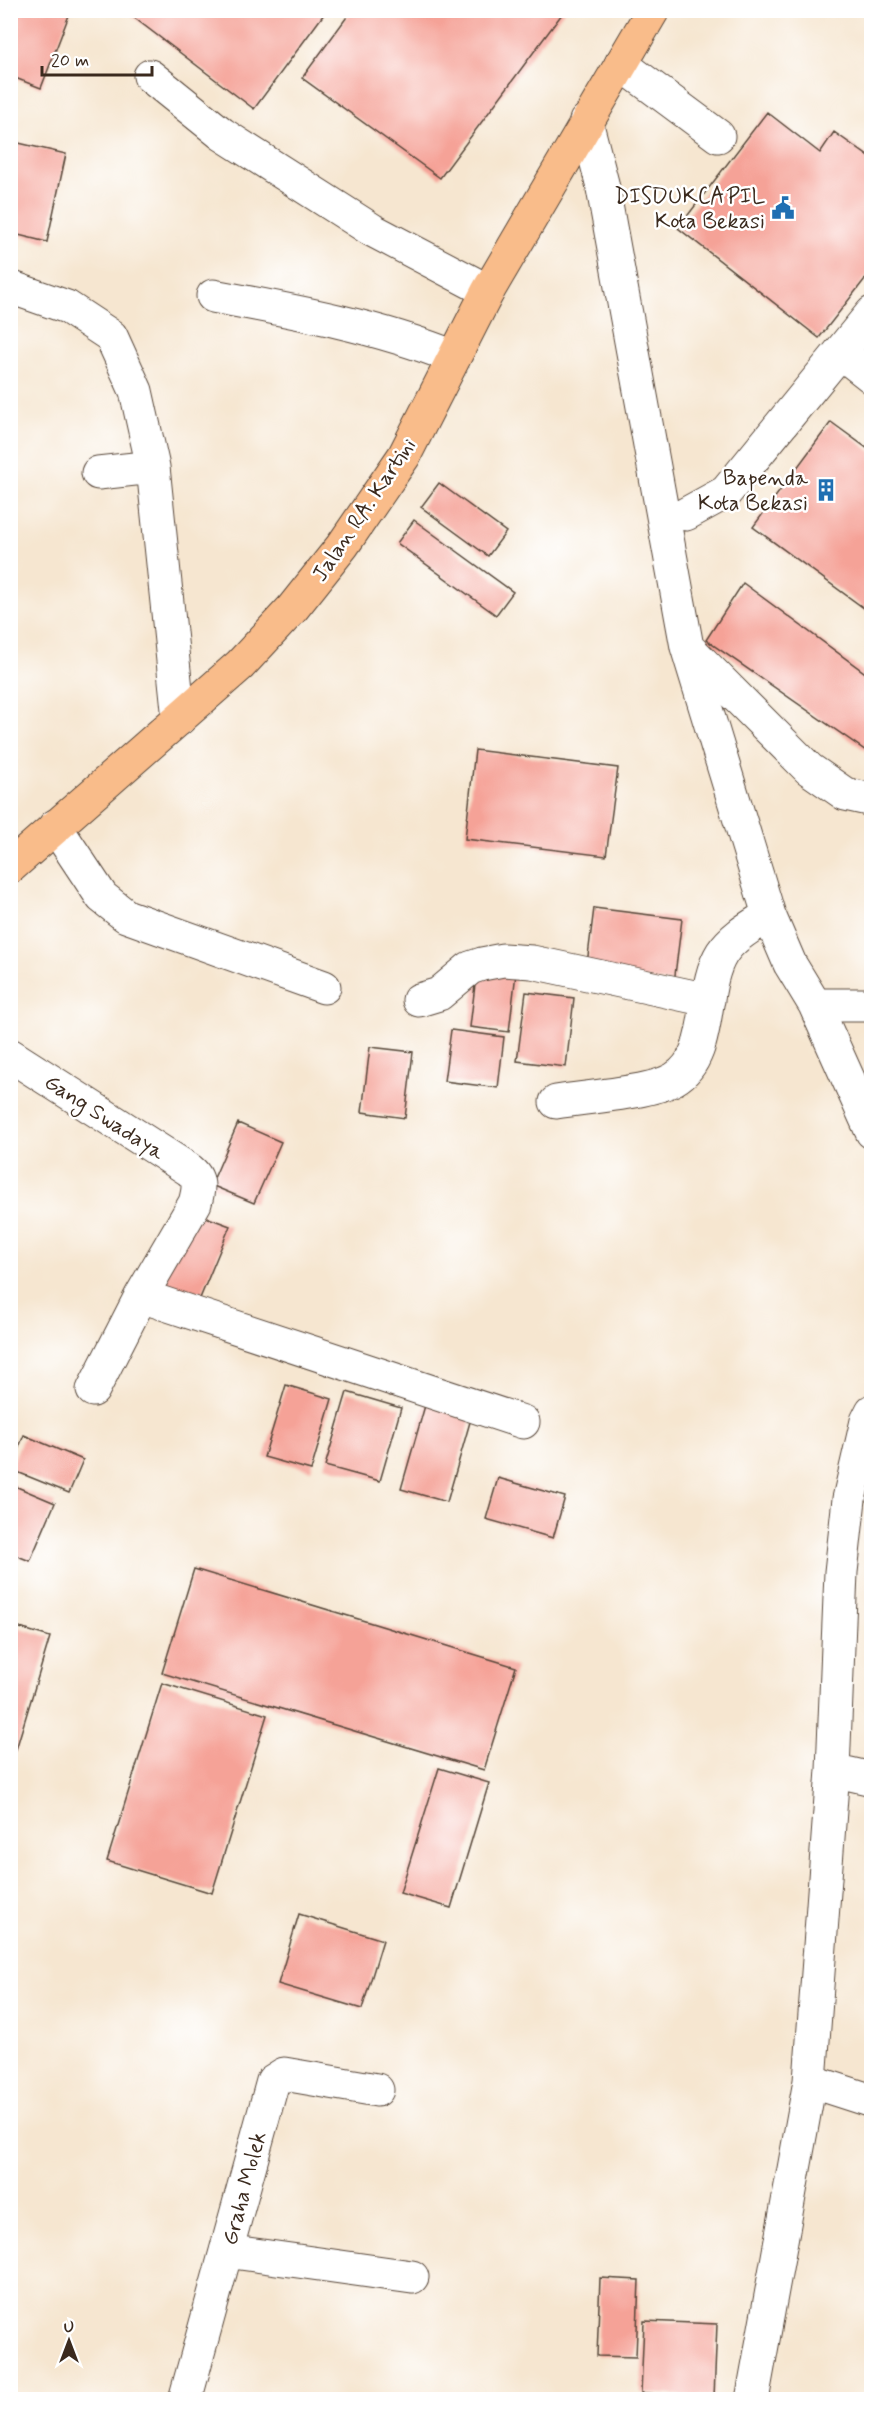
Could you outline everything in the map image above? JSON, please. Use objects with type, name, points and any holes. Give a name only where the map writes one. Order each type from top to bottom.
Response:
[{"type":"main road","name":"Jalan RA. Kartini","points":[[10,867],[240,665],[292,609],[343,545],[404,456],[488,291],[653,10]]},
{"type":"street","points":[[621,64],[718,136]]},
{"type":"street","points":[[150,76],[222,134],[372,230],[488,291]]},
{"type":"street","points":[[586,121],[602,183],[687,647],[769,915],[790,964],[815,1005],[872,1132]]},
{"type":"street","points":[[10,287],[67,307],[111,336],[136,391],[153,467],[179,719]]},
{"type":"street","points":[[213,296],[321,316],[429,347],[454,357]]},
{"type":"street","points":[[686,514],[726,492],[872,313]]},
{"type":"street","points":[[840,352],[872,377]]},
{"type":"street","points":[[98,473],[153,467]]},
{"type":"street","points":[[687,647],[809,769],[844,794],[872,800]]},
{"type":"street","points":[[55,826],[102,897],[126,916],[324,987]]},
{"type":"street","points":[[556,1102],[657,1086],[686,1070],[702,1037],[713,970],[723,951],[743,932],[769,915]]},
{"type":"street","points":[[419,1000],[439,994],[470,968],[503,960],[532,962],[708,1000]]},
{"type":"street","points":[[815,1005],[872,1005]]},
{"type":"street","name":"Gang Swadaya","points":[[10,1055],[188,1169],[198,1179],[195,1203],[141,1296]]},
{"type":"street","points":[[93,1390],[141,1296],[522,1422]]},
{"type":"street","points":[[752,2400],[810,2081],[833,1770],[841,1572],[849,1499],[867,1421],[872,1411]]},
{"type":"street","points":[[833,1770],[872,1779]]},
{"type":"street","name":"Graha Molek","points":[[185,2400],[273,2081],[284,2074],[377,2090]]},
{"type":"street","points":[[810,2081],[872,2101]]},
{"type":"street","points":[[226,2251],[412,2277]]},
{"type":"building","points":[[13,10],[71,10],[41,88],[10,76],[10,16]]},
{"type":"building","points":[[124,10],[327,10],[254,109]]},
{"type":"building","points":[[352,10],[565,10],[440,178],[302,78]]},
{"type":"building","name":"DISDUKCAPIL Kota Bekasi","points":[[767,112],[820,153],[834,132],[872,159],[872,270],[819,338],[678,228]]},
{"type":"building","points":[[10,141],[66,154],[47,242],[10,233]]},
{"type":"building","name":"Bapenda Kota Bekasi","points":[[831,422],[872,452],[872,614],[753,527]]},
{"type":"building","points":[[439,483],[506,532],[488,556],[421,507]]},
{"type":"building","points":[[414,520],[513,592],[496,615],[397,543]]},
{"type":"building","points":[[743,583],[872,678],[872,755],[706,640]]},
{"type":"building","points":[[475,750],[618,768],[606,856],[465,839]]},
{"type":"building","points":[[594,908],[682,919],[674,983],[586,972]]},
{"type":"building","points":[[477,968],[516,973],[509,1032],[470,1027]]},
{"type":"building","points":[[526,992],[574,998],[566,1067],[517,1061]]},
{"type":"building","points":[[451,1030],[504,1037],[498,1088],[444,1081]]},
{"type":"building","points":[[370,1047],[413,1052],[405,1118],[362,1112]]},
{"type":"building","points":[[238,1123],[281,1142],[254,1203],[211,1185]]},
{"type":"building","points":[[195,1213],[230,1226],[196,1308],[154,1290]]},
{"type":"building","points":[[286,1385],[332,1399],[311,1470],[264,1457]]},
{"type":"building","points":[[347,1392],[401,1408],[380,1481],[325,1466]]},
{"type":"building","points":[[426,1402],[472,1415],[447,1502],[401,1489]]},
{"type":"building","points":[[24,1435],[83,1460],[69,1493],[10,1469]]},
{"type":"building","points":[[498,1478],[565,1497],[553,1538],[486,1519]]},
{"type":"building","points":[[10,1484],[55,1503],[30,1561],[10,1553]]},
{"type":"building","points":[[194,1569],[516,1667],[484,1770],[162,1673]]},
{"type":"building","points":[[10,1625],[50,1637],[11,1766],[10,1766]]},
{"type":"building","points":[[162,1683],[267,1715],[212,1893],[107,1861]]},
{"type":"building","points":[[439,1768],[489,1783],[451,1908],[400,1893]]},
{"type":"building","points":[[299,1914],[383,1940],[362,2009],[278,1984]]},
{"type":"building","points":[[600,2278],[639,2280],[636,2357],[597,2356]]},
{"type":"building","points":[[644,2321],[717,2324],[714,2397],[641,2393]]},
{"type":"place","name":"DISDUKCAPIL Kota Bekasi","points":[[783,208]]},
{"type":"place","name":"Bapenda Kota Bekasi","points":[[826,490]]}]
